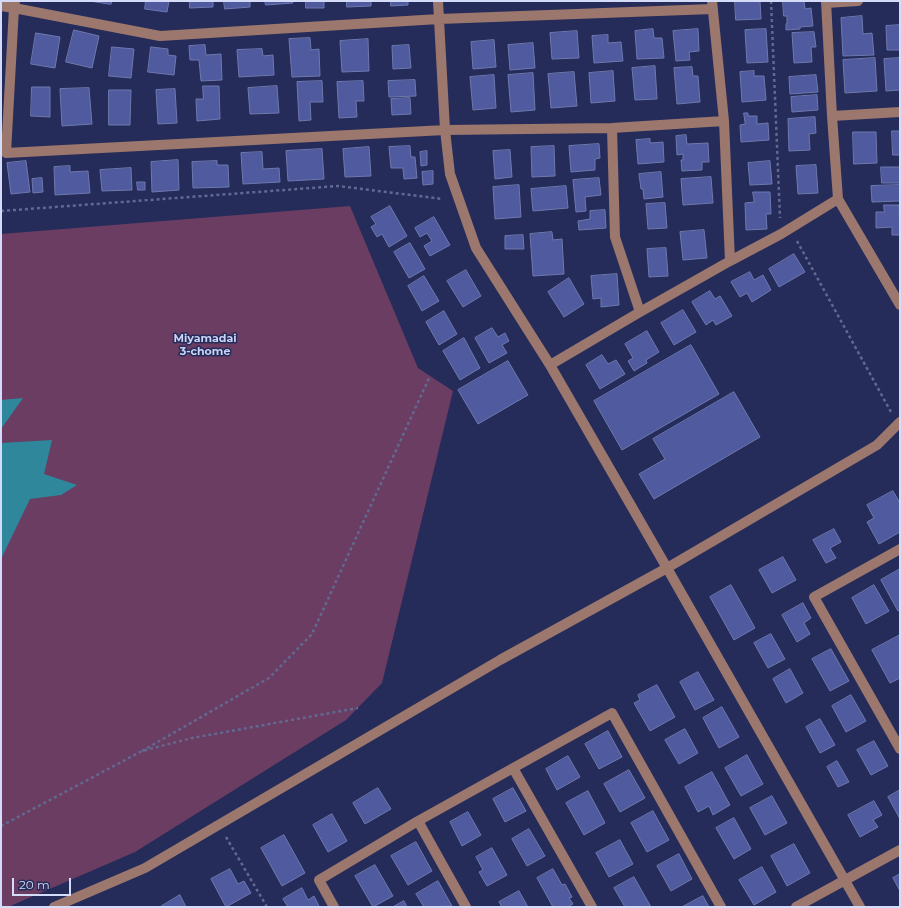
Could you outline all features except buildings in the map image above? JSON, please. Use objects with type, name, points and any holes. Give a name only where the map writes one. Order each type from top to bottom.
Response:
[{"type":"street","points":[[438,1],[445,130],[450,174],[476,248],[550,365],[860,907]]},
{"type":"street","points":[[858,1],[826,2],[838,199],[900,305]]},
{"type":"street","points":[[15,4],[6,153],[445,130],[612,128],[724,122]]},
{"type":"street","points":[[1,6],[15,4],[160,36],[439,19],[713,5],[724,122],[730,261]]},
{"type":"street","points":[[832,116],[900,112]]},
{"type":"street","points":[[612,128],[615,237],[640,312]]},
{"type":"street","points":[[550,365],[640,312],[785,231],[838,199]]},
{"type":"street","points":[[54,907],[145,868],[500,660],[667,568],[877,445],[899,423]]},
{"type":"street","points":[[900,549],[814,597],[900,749]]},
{"type":"street","points":[[334,907],[319,880],[418,821],[612,713],[721,907]]},
{"type":"street","points":[[512,768],[592,907]]},
{"type":"street","points":[[418,821],[466,907]]},
{"type":"street","points":[[796,907],[900,850]]},
{"type":"path","points":[[771,1],[785,231],[899,423]]},
{"type":"path","points":[[1,211],[338,186],[460,201]]},
{"type":"path","points":[[1,826],[142,751],[269,678],[312,634],[430,376]]},
{"type":"path","points":[[142,751],[192,738],[358,708]]},
{"type":"path","points":[[218,825],[267,907]]},
{"type":"shaded area","points":[[350,206],[418,368],[453,391],[382,683],[346,720],[135,852],[8,907],[1,907],[1,234]]},
{"type":"shaded area","points":[[23,398],[1,429],[1,400]]},
{"type":"shaded area","points":[[52,440],[44,474],[77,485],[61,495],[30,499],[1,559],[1,443]]},
{"type":"district","name":"Miyamadai 3-chome","points":[[205,345]]}]
